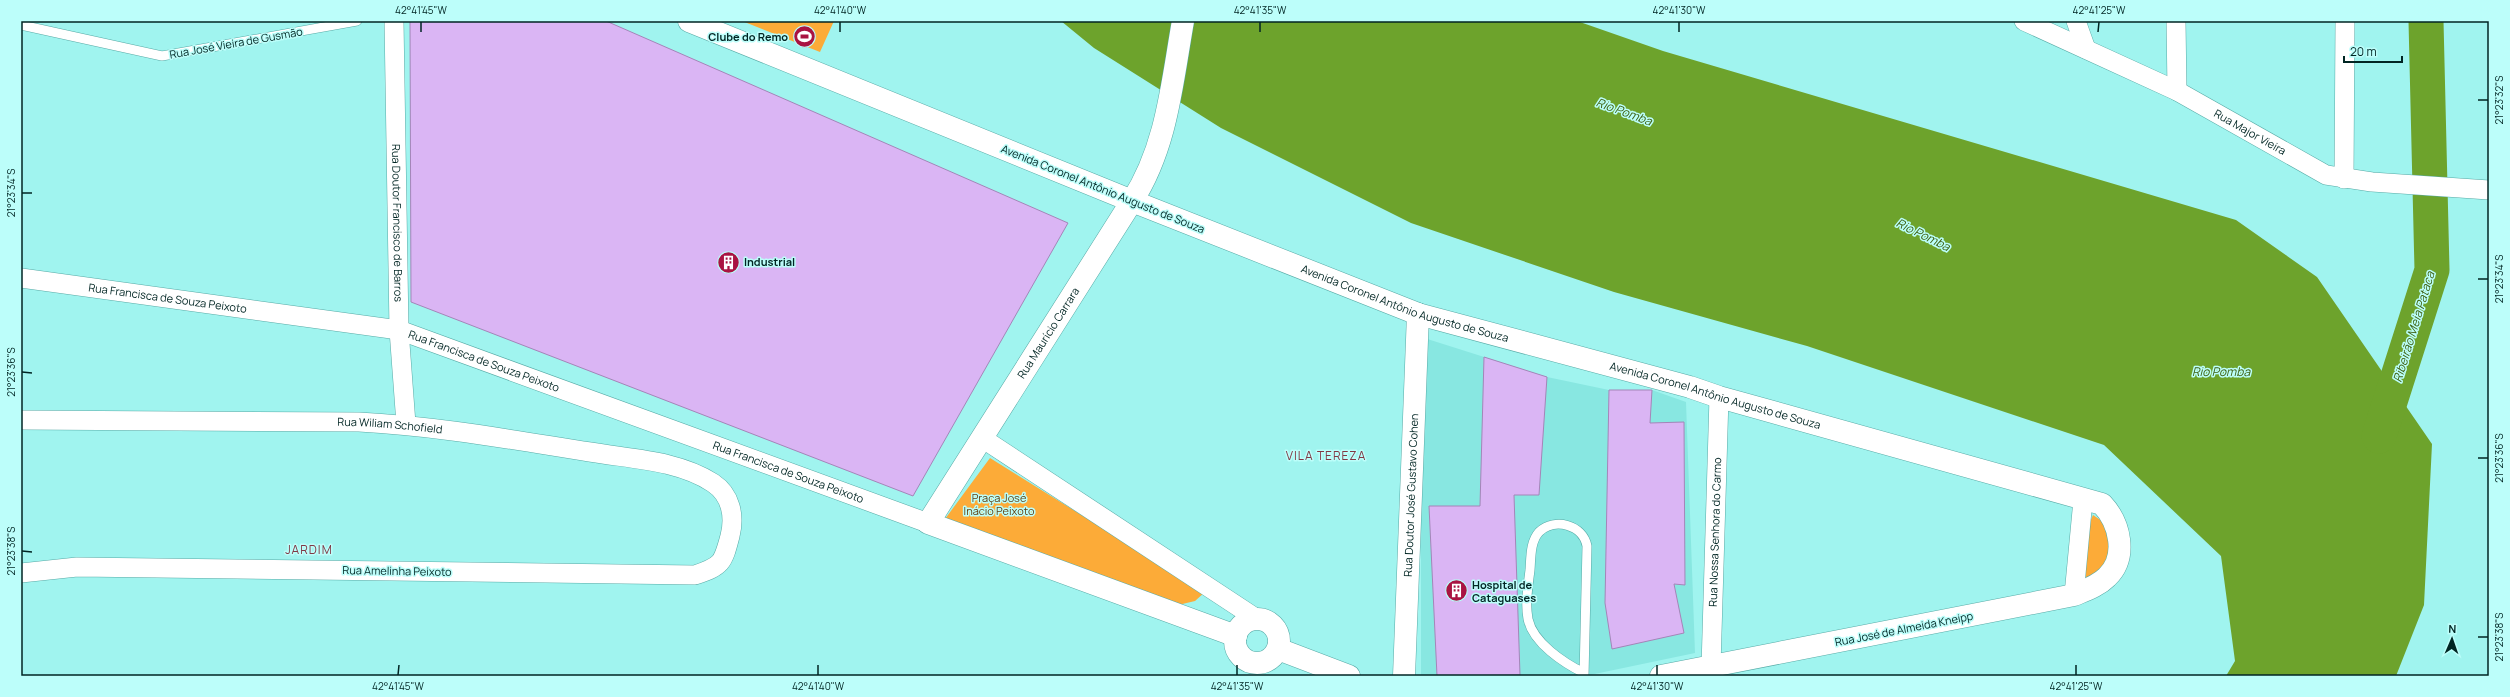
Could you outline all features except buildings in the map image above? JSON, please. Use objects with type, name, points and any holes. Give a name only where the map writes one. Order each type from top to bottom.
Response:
[{"type":"street","name":"Rua Doutor Francisco de Barros","points":[[394,21],[399,330],[406,424]]},
{"type":"street","name":"Avenida Coronel Antônio Augusto de Souza","points":[[689,21],[1132,201],[1418,314],[1690,387],[1719,397],[2083,500],[2102,504],[2110,512],[2116,523],[2120,544]]},
{"type":"street","name":"Rua Maurício Carrara","points":[[928,523],[1144,183],[1162,140],[1183,21]]},
{"type":"street","name":"Rua Major Vieira","points":[[2024,21],[2178,91],[2326,175],[2344,179],[2372,182],[2487,190]]},
{"type":"street","points":[[2076,21],[2086,49]]},
{"type":"street","points":[[2176,21],[2178,91]]},
{"type":"street","points":[[2344,179],[2346,21]]},
{"type":"street","name":"Rua Francisca de Souza Peixoto","points":[[21,278],[399,330],[928,523]]},
{"type":"street","name":"Rua Doutor José Gustavo Cohen","points":[[1404,676],[1418,314]]},
{"type":"street","name":"Rua Nossa Senhora do Carmo","points":[[1711,667],[1719,397]]},
{"type":"street","name":"Rua Wiliam Schofield","points":[[21,420],[406,424],[674,466],[713,483],[728,497],[732,515]]},
{"type":"street","points":[[982,438],[1257,619],[1270,623],[1275,629],[1279,642],[1268,662]]},
{"type":"street","points":[[2074,595],[2083,500]]},
{"type":"street","name":"Rua Amelinha Peixoto","points":[[21,573],[77,567],[695,575],[711,569],[723,560],[732,529],[732,515]]},
{"type":"street","points":[[928,523],[1238,645],[1254,663],[1268,662],[1349,676]]},
{"type":"street","name":"Rua José de Almeida Kneipp","points":[[1661,676],[2074,595],[2092,588],[2107,576],[2115,564],[2120,544]]},
{"type":"street","points":[[1243,676],[1238,645],[1243,624],[1257,619]]},
{"type":"lane","name":"Rua José Vieira de Gusmão","points":[[21,25],[162,56],[357,21]]},
{"type":"lane","points":[[1561,524],[1572,526],[1585,537],[1586,542],[1584,674],[1570,666],[1546,646],[1528,620],[1526,604],[1532,544],[1539,532],[1549,527],[1561,524]]},
{"type":"shaded area","points":[[1421,337],[1547,377],[1609,390],[1652,390],[1686,402],[1695,653],[1585,676],[1421,676]]},
{"type":"green space","name":"Clube do Remo","points":[[742,21],[834,21],[820,52]]},
{"type":"green space","name":"Praça José Inácio Peixoto","points":[[990,458],[1205,592],[1195,601],[1178,605],[945,519]]},
{"type":"green space","points":[[2093,515],[2114,529],[2105,575],[2079,586],[2086,531]]},
{"type":"water","name":"Rio Pomba","points":[[1061,21],[1577,21],[1663,51],[2236,220],[2317,277],[2432,444],[2424,605],[2396,676],[2226,676],[2235,661],[2221,556],[2104,445],[1807,346],[1614,292],[1411,223],[1221,128],[1094,48]]},
{"type":"waterway","name":"Ribeirão Meia Pataca","points":[[2379,436],[2432,270],[2426,21]]},
{"type":"place","name":"Clube do Remo","points":[[804,37]]},
{"type":"place","name":"Industrial","points":[[728,262]]},
{"type":"place","name":"Hospital de Cataguases","points":[[1457,591]]},
{"type":"district","name":"VILA TEREZA","points":[[1326,456]]},
{"type":"district","name":"JARDIM","points":[[309,550]]}]
